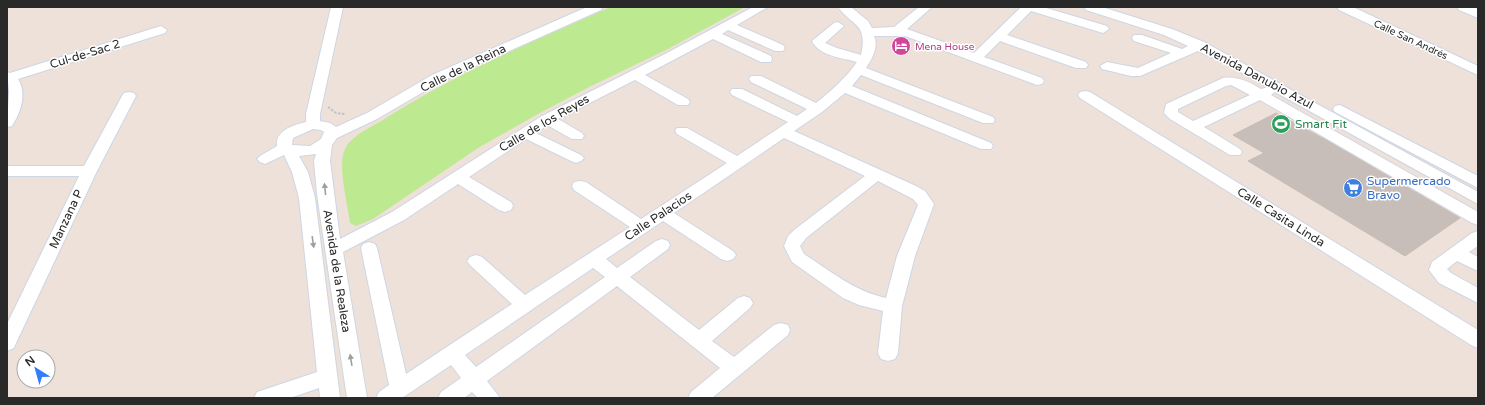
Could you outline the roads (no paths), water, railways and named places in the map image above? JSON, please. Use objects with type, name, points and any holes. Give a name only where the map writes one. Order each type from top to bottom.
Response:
[{"type":"street","points":[[313,125],[313,114],[336,7]]},
{"type":"street","name":"Calle de la Reina","points":[[287,149],[303,152],[372,116],[437,78],[597,7]]},
{"type":"street","name":"Calle de los Reyes","points":[[333,250],[381,225],[547,119],[713,34],[762,7]]},
{"type":"street","points":[[844,7],[852,12],[869,32],[897,31],[908,33],[1037,82]]},
{"type":"street","points":[[897,31],[926,7]]},
{"type":"street","points":[[976,58],[1029,7],[1103,29]]},
{"type":"street","name":"Avenida Danubio Azul","points":[[1090,7],[1168,32],[1200,45],[1280,86],[1478,199]]},
{"type":"street","name":"Calle San Andrés","points":[[1343,7],[1478,71]]},
{"type":"street","points":[[1463,7],[1478,14]]},
{"type":"street","points":[[728,26],[778,48]]},
{"type":"street","points":[[838,26],[818,41],[820,45],[988,120]]},
{"type":"street","name":"Cul-de-Sac 2","points":[[8,76],[161,30]]},
{"type":"street","name":"Calle Palacios","points":[[393,393],[817,109],[844,88],[862,65],[870,50],[869,32]]},
{"type":"street","points":[[713,34],[766,59]]},
{"type":"street","points":[[998,36],[1081,65]]},
{"type":"street","points":[[1138,38],[1182,53]]},
{"type":"street","points":[[1107,66],[1131,72],[1140,72],[1200,45]]},
{"type":"street","points":[[635,74],[683,102]]},
{"type":"street","points":[[7,123],[14,106],[16,93],[8,76]]},
{"type":"street","points":[[756,79],[817,109]]},
{"type":"street","points":[[1235,152],[1171,113],[1171,107],[1228,81],[1240,83],[1478,219]]},
{"type":"street","points":[[1294,84],[1478,183]]},
{"type":"street","points":[[1192,127],[1280,86]]},
{"type":"street","points":[[844,88],[986,146]]},
{"type":"street","points":[[737,92],[798,122]]},
{"type":"street","name":"Calle Casita Linda","points":[[1085,95],[1478,340]]},
{"type":"street","name":"Manzana P","points":[[7,343],[89,171],[129,96]]},
{"type":"street","points":[[547,119],[577,136]]},
{"type":"street","points":[[266,159],[287,149],[284,144],[285,139],[296,129],[313,125],[325,126],[331,131],[328,139]]},
{"type":"street","points":[[682,131],[737,162]]},
{"type":"street","points":[[783,132],[918,195],[926,204],[925,210],[906,256],[893,306],[888,352]]},
{"type":"street","points":[[525,133],[576,158]]},
{"type":"street","name":"Avenida de la Realeza","points":[[328,139],[322,161],[333,250],[357,398]]},
{"type":"street","name":"Avenida de la Realeza","points":[[287,149],[300,172],[307,198],[330,398]]},
{"type":"street","points":[[7,171],[89,171]]},
{"type":"street","points":[[876,175],[800,234],[794,240],[792,246],[793,252],[798,258],[849,293],[865,300],[893,306]]},
{"type":"street","points":[[458,177],[505,206]]},
{"type":"street","points":[[580,186],[642,226]]},
{"type":"street","points":[[663,213],[727,255]]},
{"type":"street","points":[[1478,237],[1440,264],[1438,270],[1445,278],[1478,296]]},
{"type":"street","points":[[448,398],[662,245]]},
{"type":"street","points":[[369,248],[393,393]]},
{"type":"street","points":[[1456,253],[1478,265]]},
{"type":"street","points":[[594,258],[735,369]]},
{"type":"street","points":[[476,260],[525,306]]},
{"type":"street","points":[[699,341],[744,303]]},
{"type":"street","points":[[698,398],[781,330]]},
{"type":"street","points":[[452,354],[490,398]]},
{"type":"street","points":[[264,398],[328,377]]},
{"type":"place","name":"Mena House","points":[[901,46]]},
{"type":"place","name":"Smart Fit","points":[[1281,124]]},
{"type":"place","name":"Supermercado Bravo","points":[[1353,188]]}]
